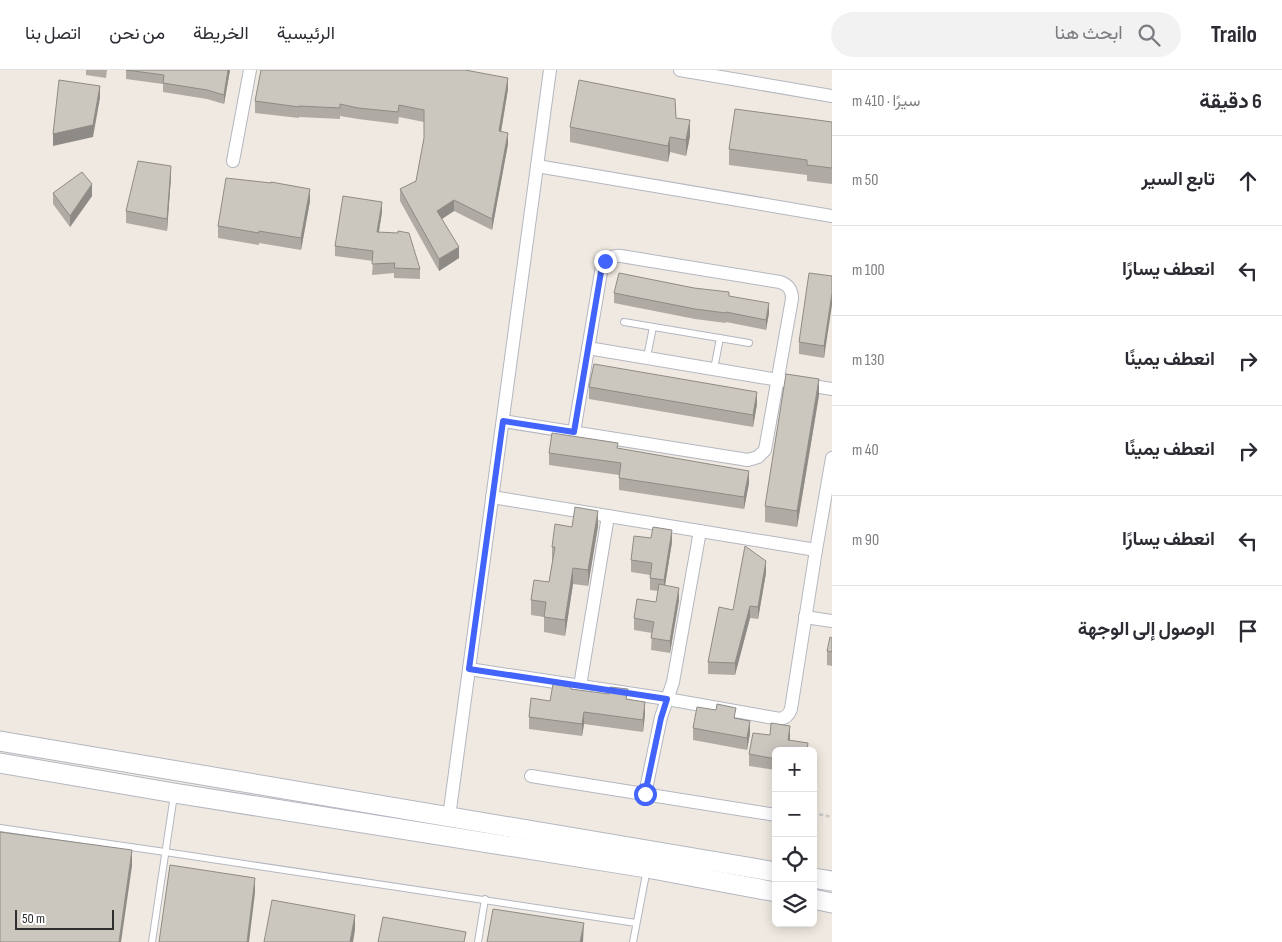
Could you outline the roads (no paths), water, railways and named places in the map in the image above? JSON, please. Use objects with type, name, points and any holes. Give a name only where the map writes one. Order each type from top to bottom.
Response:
[{"type":"main road","points":[[0,741],[772,871]]},
{"type":"main road","points":[[0,763],[174,793],[647,868],[772,891]]},
{"type":"main road","points":[[817,879],[832,881]]},
{"type":"main road","points":[[817,900],[832,903]]},
{"type":"street","points":[[234,161],[250,70]]},
{"type":"street","points":[[449,817],[550,70]]},
{"type":"street","points":[[680,70],[832,96]]},
{"type":"street","points":[[537,166],[832,216]]},
{"type":"street","points":[[503,421],[748,460],[758,457],[765,450],[792,299],[791,290],[785,284],[621,256],[609,258],[602,266],[574,432]]},
{"type":"street","points":[[588,348],[832,389]]},
{"type":"street","points":[[469,669],[667,699],[780,719],[787,716],[791,710],[832,458]]},
{"type":"street","points":[[492,497],[816,550]]},
{"type":"street","points":[[580,686],[608,516]]},
{"type":"street","points":[[645,794],[661,718],[674,682],[700,531]]},
{"type":"street","points":[[805,617],[832,621]]},
{"type":"street","points":[[530,776],[772,814]]},
{"type":"lane","points":[[624,322],[749,343]]},
{"type":"lane","points":[[647,358],[653,327]]},
{"type":"lane","points":[[714,368],[720,338]]},
{"type":"lane","points":[[152,942],[174,793]]},
{"type":"lane","points":[[0,828],[636,923]]},
{"type":"lane","points":[[634,942],[647,868]]},
{"type":"lane","points":[[478,942],[485,899]]}]
